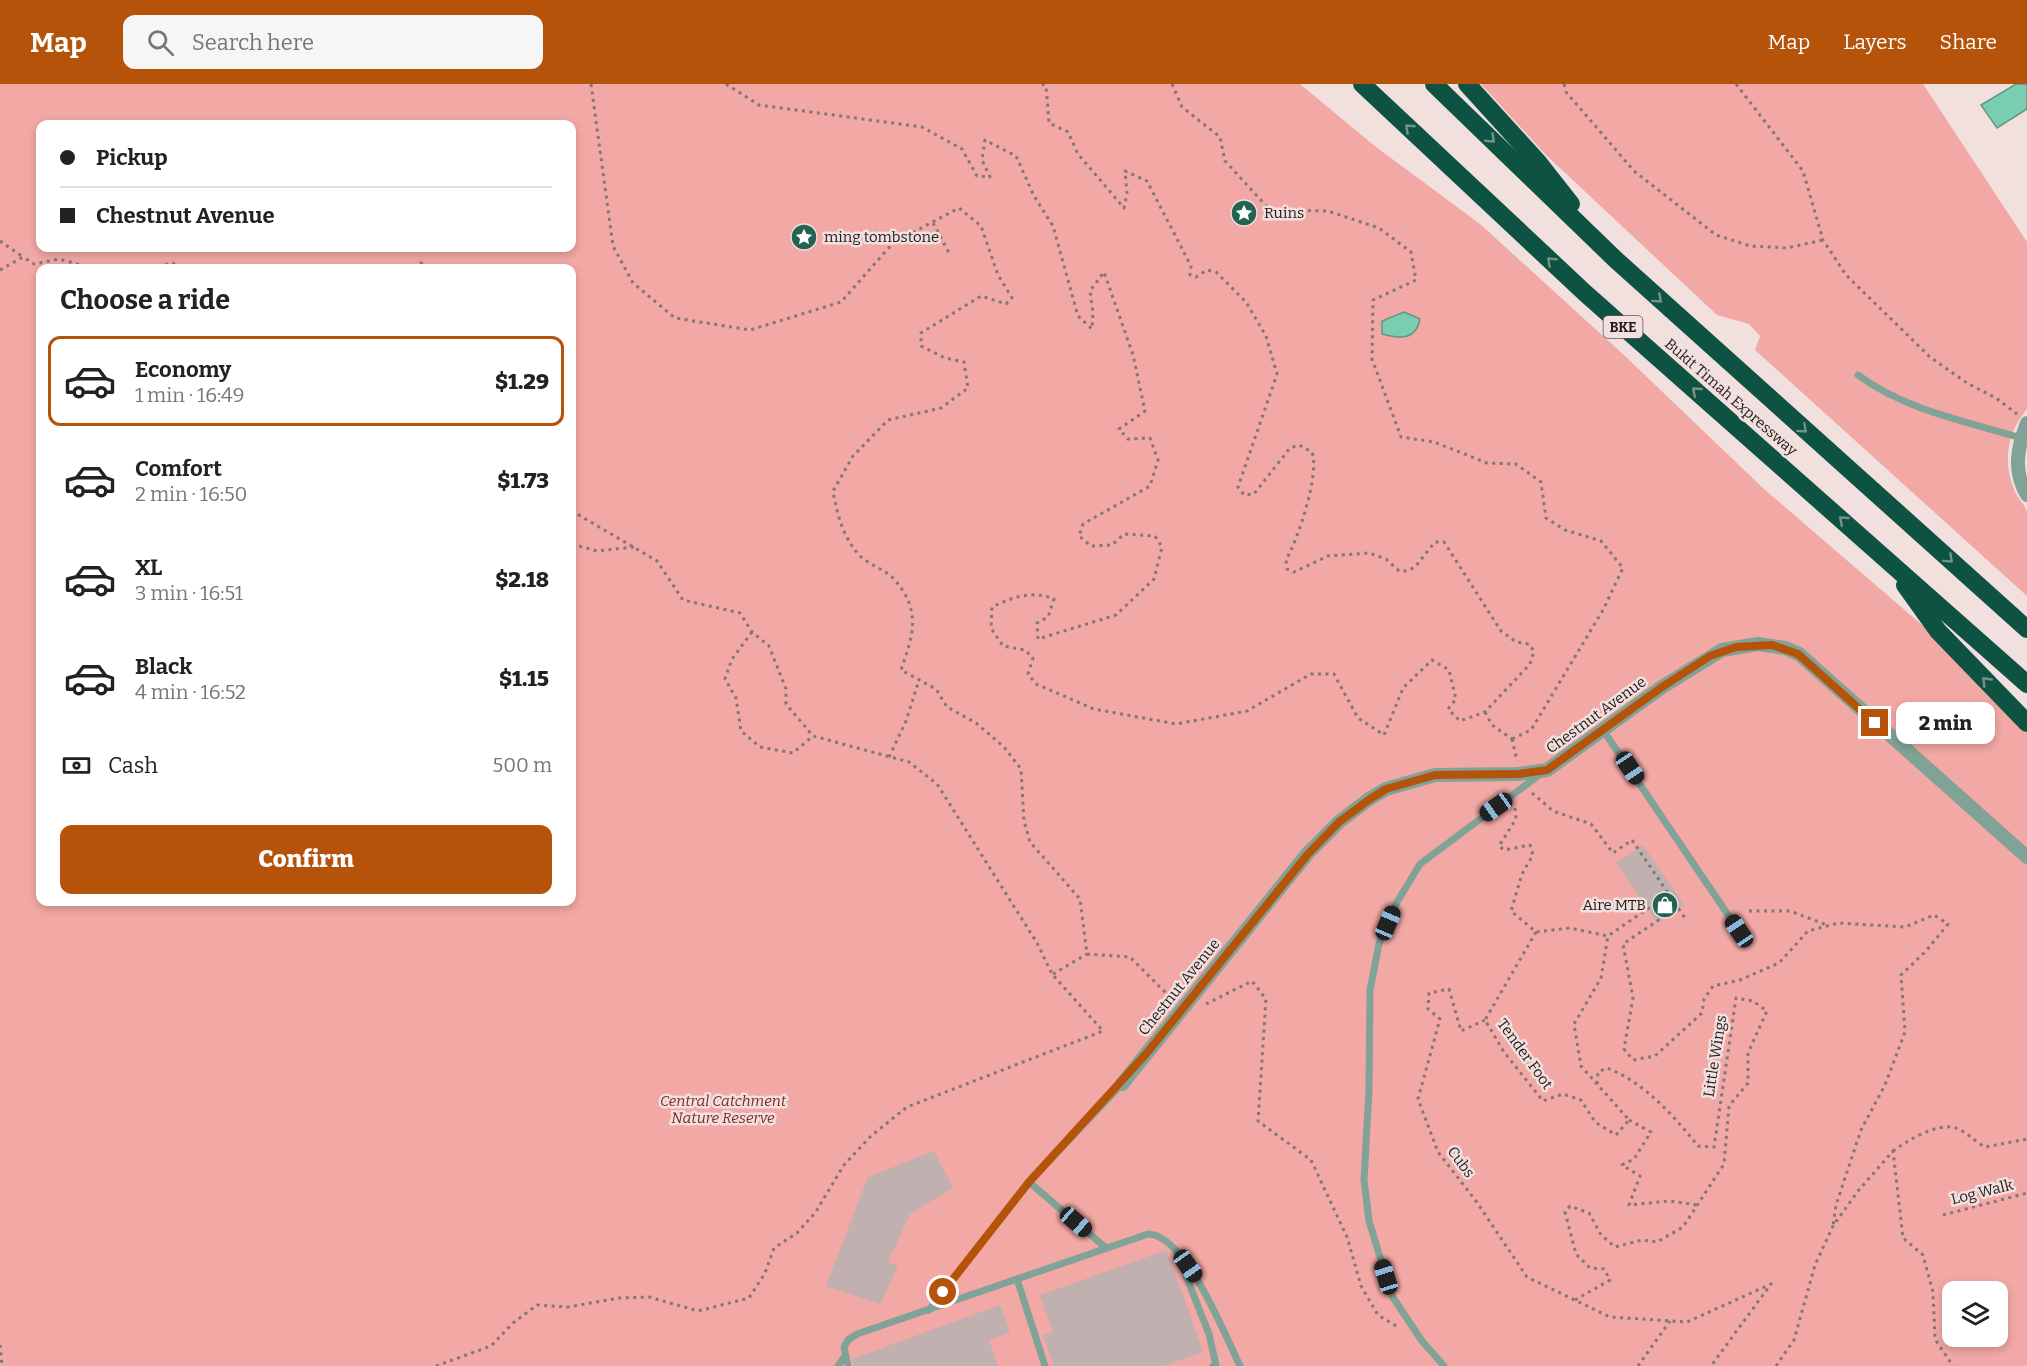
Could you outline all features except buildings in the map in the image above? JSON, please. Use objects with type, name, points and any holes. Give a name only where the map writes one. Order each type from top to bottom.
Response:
[{"type":"highway","name":"Bukit Timah Expressway","points":[[1434,84],[1615,259],[2027,629]]},
{"type":"highway","points":[[1467,84],[1538,162],[1615,259]]},
{"type":"highway","name":"Bukit Timah Expressway","points":[[1363,85],[1585,293],[2027,684]]},
{"type":"highway","points":[[1887,559],[1938,631],[2027,723]]},
{"type":"street","points":[[2027,423],[2021,438],[2017,462],[2020,480],[2027,495]]},
{"type":"street","name":"Chestnut Avenue","points":[[1122,1084],[1308,854],[1356,808],[1386,789],[1435,775],[1522,780],[1547,770],[1662,687],[1722,650],[1758,644],[1785,648],[1810,663],[2027,857]]},
{"type":"lane","points":[[1858,375],[1894,396],[1922,407],[2021,438]]},
{"type":"lane","points":[[1603,730],[1739,931]]},
{"type":"lane","points":[[1444,1366],[1422,1341],[1392,1296],[1369,1221],[1364,1180],[1369,1090],[1370,990],[1379,944],[1397,902],[1420,864],[1515,794],[1522,780]]},
{"type":"lane","points":[[928,1310],[1029,1182],[1122,1084]]},
{"type":"lane","points":[[1029,1182],[1106,1248]]},
{"type":"lane","points":[[849,1366],[844,1356],[844,1347],[848,1340],[857,1334],[1148,1234],[1158,1234],[1176,1248],[1201,1284],[1240,1366]]},
{"type":"lane","points":[[1176,1248],[1209,1334],[1216,1365],[1213,1366]]},
{"type":"lane","points":[[1017,1280],[1045,1366]]},
{"type":"lane","points":[[838,1366],[844,1356]]},
{"type":"path","points":[[591,84],[613,246],[633,284],[675,318],[750,330],[841,302],[893,243],[933,224],[959,208],[981,226],[998,275],[1012,298],[1006,304],[981,296],[921,333],[921,346],[945,358],[964,362],[968,388],[941,408],[888,420],[853,456],[833,491],[838,521],[860,555],[893,579],[911,608],[914,634],[901,670],[936,689],[947,707],[976,723],[1004,747],[1021,769],[1024,820],[1030,842],[1080,899],[1087,954]]},
{"type":"path","points":[[726,84],[759,105],[922,127],[962,149],[976,176],[990,177],[982,160],[985,140],[1016,156],[1034,196],[1053,226],[1078,316],[1092,329],[1093,313],[1090,291],[1104,272],[1130,345],[1145,411],[1119,429],[1128,439],[1150,438],[1158,460],[1150,486],[1083,524],[1079,536],[1091,546],[1112,545],[1124,534],[1155,536],[1162,547],[1154,579],[1116,615],[1038,639],[1037,623],[1048,617],[1054,599],[1043,594],[1015,596],[992,607],[991,628],[1003,646],[1025,650],[1033,658],[1028,674],[1036,684],[1094,709],[1176,724],[1247,711],[1311,674],[1334,674],[1358,718],[1384,735],[1403,688],[1432,660],[1449,670],[1456,699],[1448,709],[1460,721],[1485,712],[1530,664],[1534,651],[1529,644],[1516,642],[1501,631],[1444,542],[1435,542],[1414,567],[1407,571],[1399,571],[1386,559],[1369,553],[1328,556],[1294,572],[1287,569],[1286,560],[1306,512],[1313,461],[1312,452],[1299,445],[1290,448],[1254,494],[1244,495],[1238,487],[1277,375],[1266,336],[1246,302],[1216,272],[1206,270],[1196,277],[1190,275],[1191,266],[1147,181],[1125,171],[1127,193],[1124,208],[1078,154],[1068,132],[1049,123],[1046,86],[1042,84]]},
{"type":"path","points":[[1172,84],[1182,107],[1220,137],[1224,161],[1270,210],[1329,211],[1379,228],[1411,252],[1416,280],[1373,300],[1372,359],[1401,437],[1434,442],[1486,462],[1516,464],[1541,482],[1546,518],[1565,530],[1601,541],[1623,568],[1603,610],[1531,730],[1512,739]]},
{"type":"path","points":[[1564,84],[1566,92],[1634,171],[1716,235],[1750,246],[1778,248],[1823,240]]},
{"type":"path","points":[[1736,84],[1803,171],[1823,240],[1846,275],[1930,357],[1967,383],[1996,398],[2027,423]]},
{"type":"path","points":[[933,224],[949,253]]},
{"type":"path","points":[[0,241],[34,264],[59,259],[77,264]]},
{"type":"path","points":[[0,270],[23,257]]},
{"type":"path","points":[[436,1366],[491,1346],[513,1323],[537,1305],[568,1307],[619,1298],[649,1297],[698,1311],[749,1298],[765,1273],[774,1248],[797,1233],[815,1213],[844,1164],[871,1136],[907,1107],[1103,1030],[1052,974],[1036,943],[937,784],[909,762],[813,736],[786,704],[786,689],[769,646],[752,632],[740,613],[683,600],[657,561],[576,513]]},
{"type":"path","points":[[576,545],[597,551],[634,547]]},
{"type":"path","points":[[752,632],[732,658],[725,679],[736,698],[741,731],[760,747],[793,753],[813,736]]},
{"type":"path","points":[[889,757],[906,721],[919,680]]},
{"type":"path","points":[[1485,712],[1492,725],[1512,739],[1522,780],[1553,811],[1591,824],[1613,853],[1632,840],[1685,918]]},
{"type":"path","points":[[1515,794],[1516,819],[1499,846],[1504,850],[1530,845],[1533,855],[1522,874],[1511,911],[1536,932],[1570,928],[1608,936]]},
{"type":"path","points":[[1669,894],[1608,936],[1601,978],[1574,1024],[1581,1066],[1629,1120],[1651,1132],[1634,1158],[1622,1165],[1640,1176],[1629,1205],[1670,1201],[1697,1205]]},
{"type":"path","points":[[1678,907],[1623,944],[1633,998],[1624,1049],[1633,1060],[1654,1056],[1702,1013],[1704,999],[1713,986],[1740,980],[1779,963],[1808,931],[1838,923],[1905,927],[1934,915],[1948,924],[1926,951],[1901,975],[1905,1032],[1885,1084],[1861,1130],[1836,1204],[1833,1226]]},
{"type":"path","points":[[1749,910],[1790,911],[1828,926]]},
{"type":"path","name":"Tender Foot","points":[[1536,932],[1485,1020],[1504,1052],[1543,1101],[1563,1094],[1581,1100],[1595,1122],[1616,1134],[1629,1120]]},
{"type":"path","points":[[1052,974],[1087,954],[1130,957],[1183,1010]]},
{"type":"path","points":[[1192,998],[1201,1006],[1252,981],[1266,999],[1258,1121],[1311,1160],[1347,1238],[1361,1286],[1377,1315],[1422,1341]]},
{"type":"path","name":"Cubs","points":[[1485,1020],[1461,1031],[1449,989],[1429,993],[1428,1009],[1440,1019],[1418,1099],[1438,1152],[1476,1201],[1527,1277],[1610,1317],[1687,1322],[1771,1284],[1711,1366]]},
{"type":"path","name":"Little Wings","points":[[1575,1300],[1610,1280],[1604,1269],[1590,1268],[1576,1254],[1565,1212],[1570,1206],[1589,1213],[1601,1235],[1615,1247],[1642,1240],[1658,1242],[1683,1227],[1724,1164],[1728,1106],[1748,1083],[1748,1053],[1767,1011],[1753,1001],[1736,998],[1714,1147],[1698,1146],[1677,1119],[1625,1074],[1607,1068],[1598,1072],[1598,1084]]},
{"type":"path","points":[[1776,1366],[1794,1340],[1812,1273],[1833,1226],[1858,1191],[1893,1151],[1912,1137],[1944,1128],[1955,1128],[1985,1147],[2027,1139]]},
{"type":"path","points":[[1893,1151],[1903,1238],[1923,1255],[1933,1292],[1935,1339],[1953,1366]]},
{"type":"path","name":"Log Walk","points":[[1942,1215],[2027,1193]]},
{"type":"path","points":[[1638,1366],[1670,1320]]},
{"type":"path","points":[[0,1345],[2,1366]]},
{"type":"green space","name":"Central Catchment Nature Reserve","points":[[0,84],[1300,84],[1376,147],[1480,224],[1626,357],[1764,489],[2007,698],[2027,727],[2027,1366],[0,1366]]},
{"type":"green space","points":[[1481,84],[1923,84],[2027,242],[2027,409],[2011,438],[2008,459],[2011,481],[2027,512],[2027,596],[1755,350],[1760,336],[1749,324],[1717,315],[1546,155]]},
{"type":"shaded area","points":[[2016,84],[2027,84],[2027,109],[1997,128],[1981,105]]},
{"type":"shaded area","points":[[1404,312],[1420,319],[1415,331],[1401,337],[1382,334],[1382,321]]},
{"type":"place","name":"Ruins","points":[[1244,213]]},
{"type":"place","name":"ming tombstone","points":[[804,237]]},
{"type":"place","name":"Aire MTB","points":[[1665,905]]},
{"type":"route","points":[[943,1292],[1029,1182],[1122,1084],[1308,854],[1339,822],[1386,789],[1435,775],[1519,774],[1547,770],[1662,687],[1710,656],[1722,650],[1758,644],[1785,648],[1798,654],[1875,723]]}]
